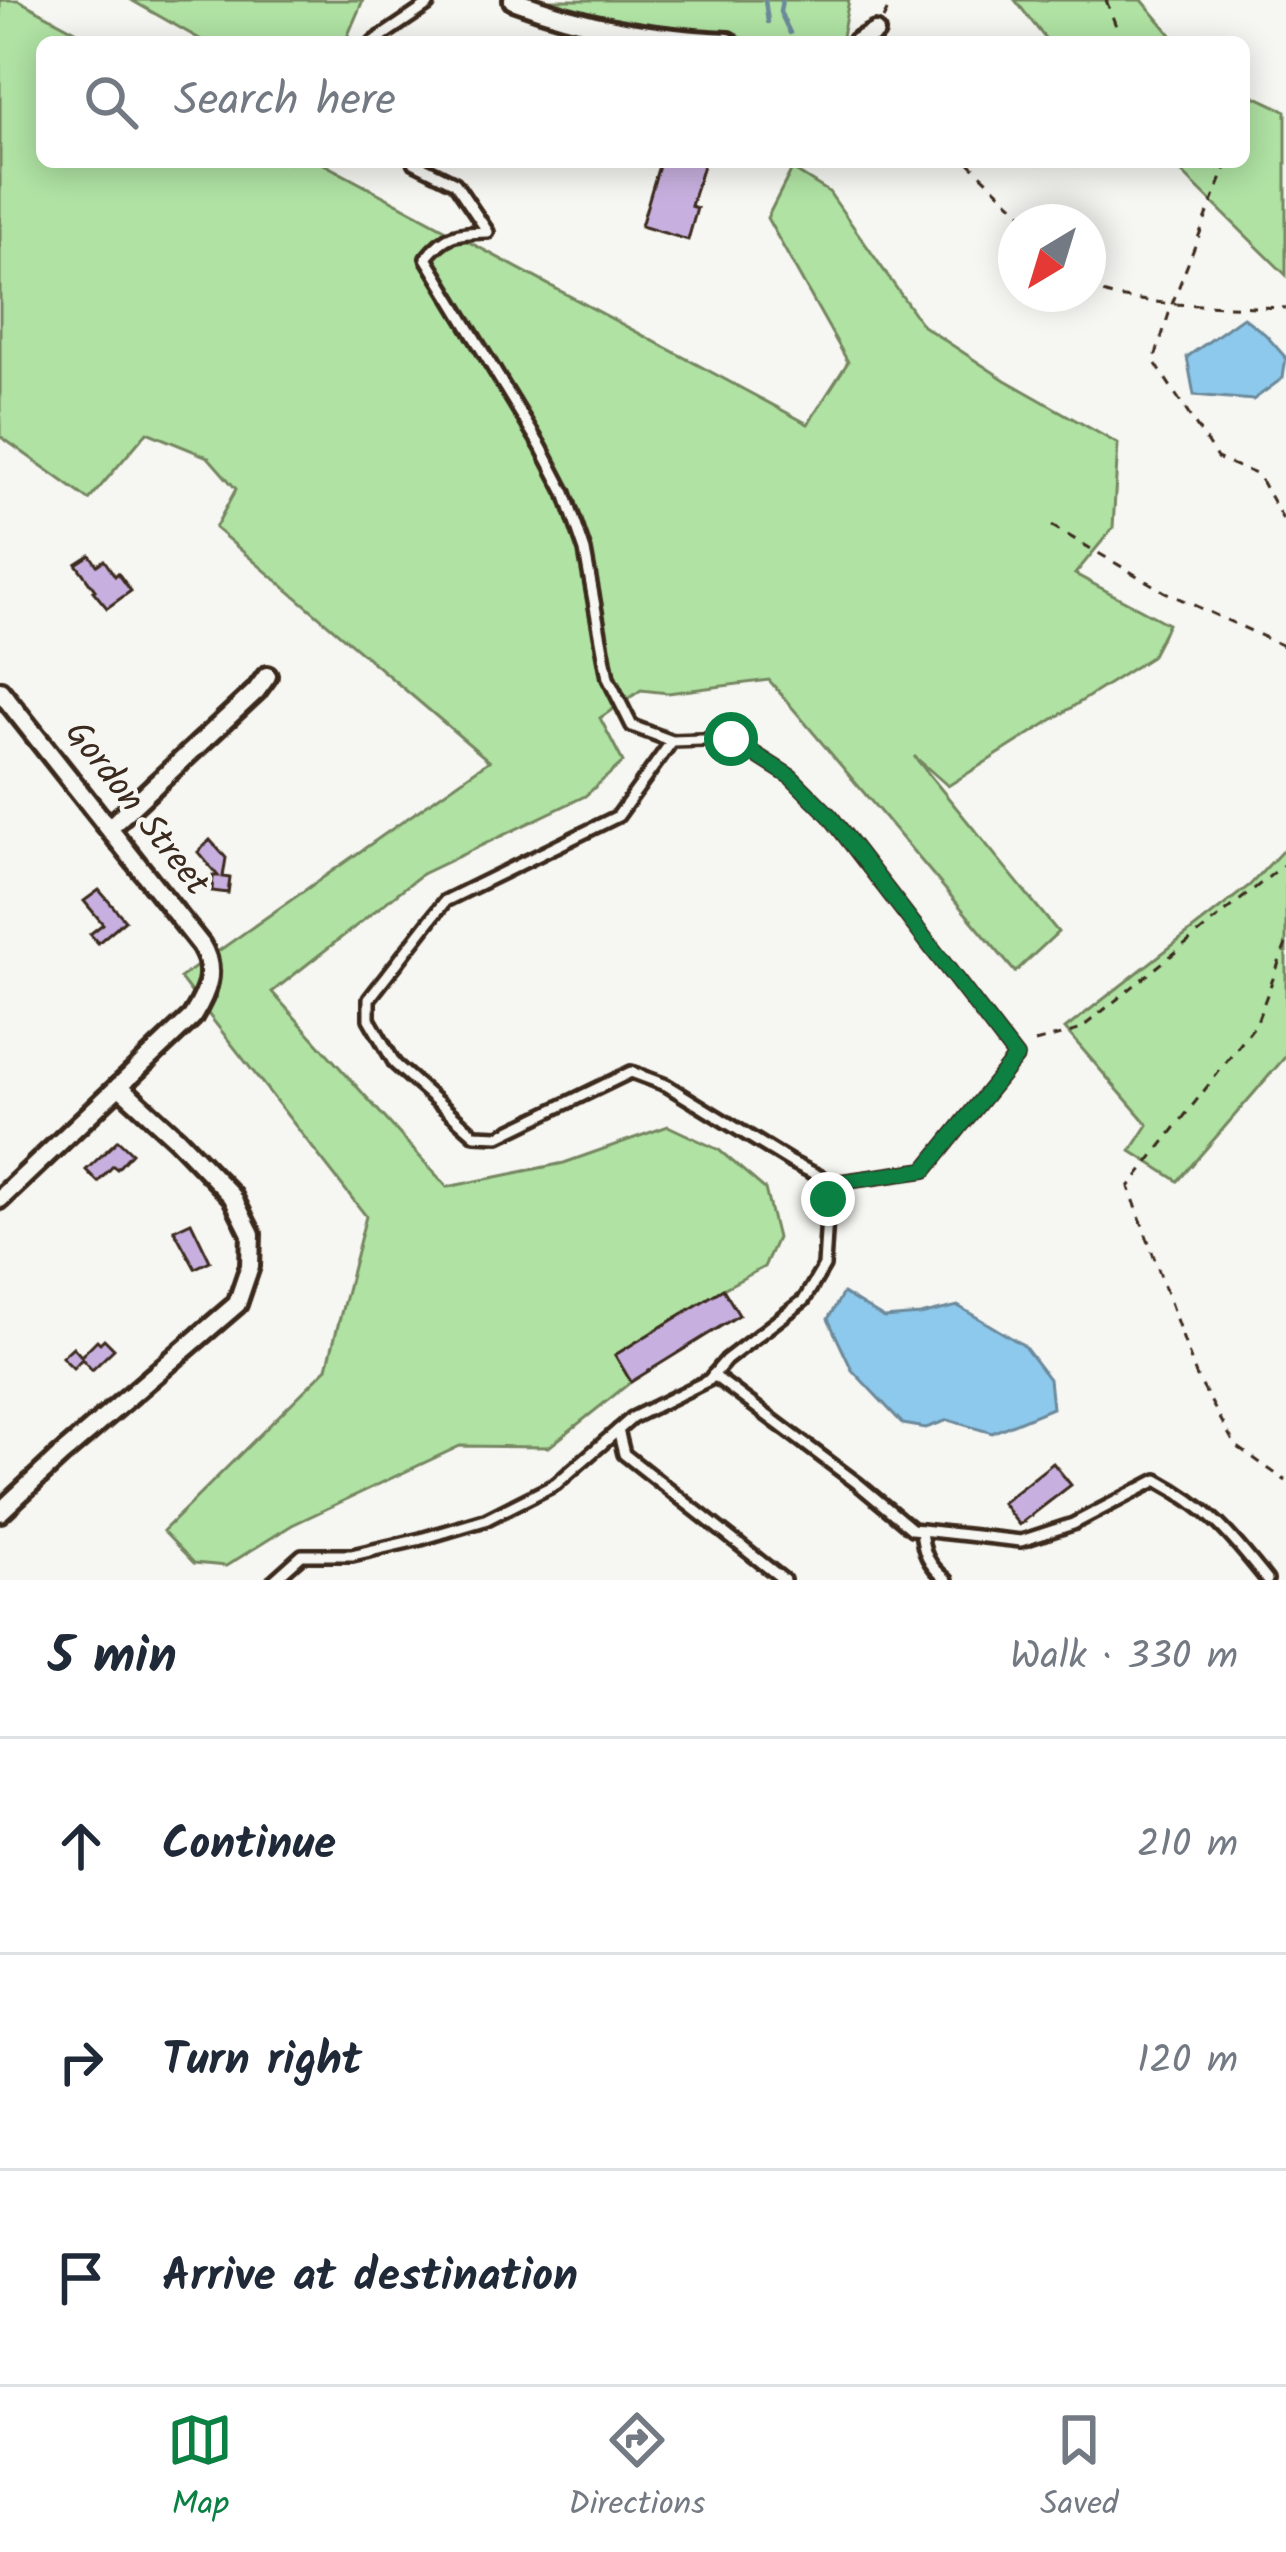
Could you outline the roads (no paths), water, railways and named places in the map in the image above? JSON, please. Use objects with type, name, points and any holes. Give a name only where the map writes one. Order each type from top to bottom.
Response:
[{"type":"street","points":[[513,0],[601,28],[647,36]]},
{"type":"street","points":[[868,36],[875,32]]},
{"type":"street","points":[[109,828],[268,676]]},
{"type":"street","name":"Gordon Street","points":[[0,691],[209,959],[206,995],[192,1017],[118,1086]]},
{"type":"street","points":[[0,1199],[118,1086],[232,1196],[250,1234],[250,1266],[237,1304],[0,1512]]},
{"type":"lane","points":[[382,36],[428,5]]},
{"type":"lane","points":[[425,168],[455,183],[488,232],[441,239],[426,259],[565,493],[585,551],[608,678],[632,726],[672,742],[731,739],[791,777],[830,816],[1016,1057],[925,1170],[833,1183],[666,1084],[631,1072],[499,1136],[476,1135],[395,1064],[369,1019],[369,999],[445,901],[618,816],[672,742]]},
{"type":"lane","points":[[274,1580],[302,1556],[352,1555],[485,1520],[556,1484],[632,1418],[709,1380],[726,1360],[804,1300],[824,1266],[833,1183]]},
{"type":"lane","points":[[713,1376],[912,1529],[1021,1541],[1073,1525],[1157,1480],[1228,1530],[1267,1580]]},
{"type":"lane","points":[[618,1430],[624,1454],[784,1580]]},
{"type":"lane","points":[[921,1530],[923,1554],[946,1580]]},
{"type":"water","points":[[1243,317],[1286,358],[1283,378],[1253,400],[1194,395],[1187,357]]},
{"type":"water","points":[[843,1293],[884,1318],[958,1306],[1023,1345],[1049,1379],[1052,1408],[992,1433],[948,1420],[926,1428],[903,1424],[852,1370],[828,1319]]},
{"type":"waterway","points":[[765,0],[768,22]]},
{"type":"waterway","points":[[782,0],[780,12],[790,33]]}]
